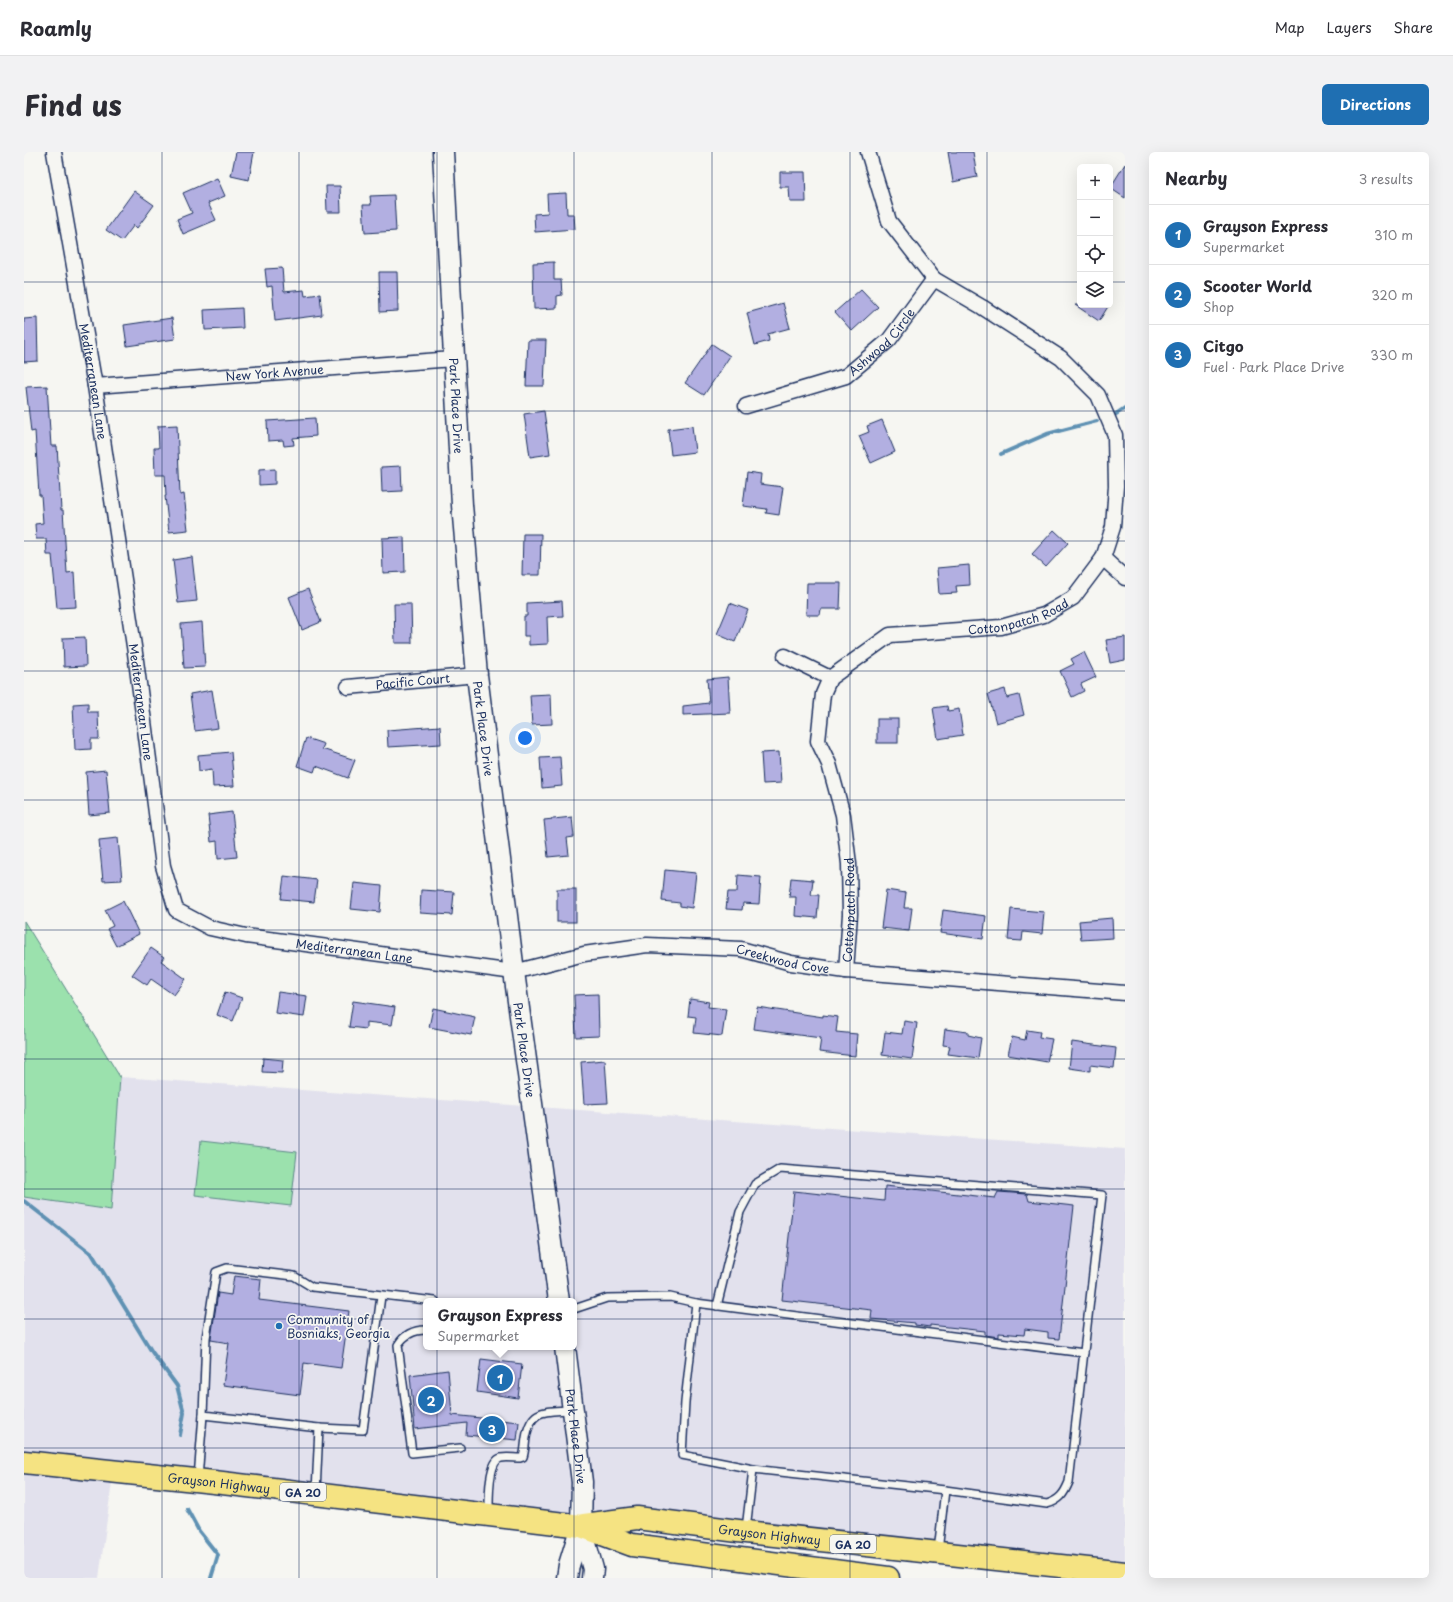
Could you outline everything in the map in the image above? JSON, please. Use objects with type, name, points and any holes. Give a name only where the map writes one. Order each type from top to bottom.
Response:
[{"type":"main road","name":"Grayson Highway","points":[[24,1462],[197,1480],[581,1526],[632,1545],[888,1578]]},
{"type":"main road","name":"Grayson Highway","points":[[581,1526],[637,1518],[746,1532],[1125,1574]]},
{"type":"street","name":"Park Place Drive","points":[[443,152],[462,505],[477,675],[514,972],[559,1298]]},
{"type":"street","name":"Cottonpatch Road","points":[[846,971],[850,914],[848,857],[841,808],[830,764],[818,741],[823,694],[830,678],[890,634],[1001,627],[1044,615],[1073,598],[1103,558],[1114,527],[1116,486],[1115,435],[1098,394],[1061,358],[982,307],[934,279],[889,221],[868,152]]},
{"type":"street","name":"Mediterranean Lane","points":[[57,153],[95,386],[135,653],[163,866],[176,910],[210,928],[246,936],[514,972]]},
{"type":"street","name":"Ashwood Circle","points":[[746,406],[846,376],[889,340],[934,279]]},
{"type":"street","name":"New York Avenue","points":[[95,386],[453,358]]},
{"type":"street","points":[[1103,558],[1125,578]]},
{"type":"street","points":[[785,656],[830,678]]},
{"type":"street","name":"Pacific Court","points":[[348,687],[477,675]]},
{"type":"street","name":"Creekwood Cove","points":[[514,972],[584,954],[647,945],[741,949],[791,963],[846,971],[1125,993]]},
{"type":"street","name":"Park Place Drive","points":[[565,1350],[582,1482],[581,1526]]},
{"type":"street","points":[[567,1578],[569,1565],[581,1526]]},
{"type":"street","points":[[581,1526],[593,1569],[592,1578]]},
{"type":"lane","points":[[696,1303],[685,1402],[682,1455],[753,1469],[945,1490],[1047,1504],[1056,1501],[1065,1491],[1069,1482],[1102,1195],[780,1169],[754,1184],[740,1212],[718,1306]]},
{"type":"lane","points":[[197,1480],[203,1415],[206,1338],[216,1272],[227,1268],[294,1276],[312,1287],[423,1300]]},
{"type":"lane","points":[[203,1415],[319,1428],[363,1430],[381,1296]]},
{"type":"lane","points":[[577,1308],[607,1298],[670,1297],[718,1306],[1084,1353]]},
{"type":"lane","points":[[423,1331],[409,1334],[402,1339],[398,1345],[412,1453],[460,1448]]},
{"type":"lane","points":[[488,1514],[492,1468],[495,1461],[501,1458],[520,1458],[523,1456],[528,1427],[533,1418],[539,1413],[573,1410]]},
{"type":"lane","points":[[316,1494],[319,1428]]},
{"type":"lane","points":[[746,1532],[753,1469]]},
{"type":"lane","points":[[937,1553],[945,1490]]},
{"type":"shaded area","points":[[120,1077],[1125,1149],[1125,1578],[1065,1578],[579,1513],[294,1490],[115,1460],[99,1578],[24,1578],[24,1197],[111,1210]]},
{"type":"green space","points":[[24,921],[120,1077],[111,1210],[24,1197]]},
{"type":"green space","points":[[201,1141],[297,1152],[291,1206],[195,1195]]},
{"type":"building","points":[[236,152],[254,152],[249,180],[231,176]]},
{"type":"building","points":[[948,152],[973,152],[977,177],[953,182]]},
{"type":"building","points":[[1125,164],[1125,198],[1113,190],[1113,183]]},
{"type":"building","points":[[780,172],[805,172],[806,202],[790,202],[789,187],[780,187]]},
{"type":"building","points":[[217,178],[225,196],[208,203],[216,220],[183,234],[177,219],[192,213],[183,193]]},
{"type":"building","points":[[326,186],[340,186],[341,212],[327,212]]},
{"type":"building","points":[[134,191],[154,205],[137,228],[134,225],[122,241],[106,230]]},
{"type":"building","points":[[566,193],[567,214],[574,214],[575,229],[535,232],[534,214],[548,213],[547,194]]},
{"type":"building","points":[[394,195],[396,231],[365,233],[363,205],[371,205],[370,196]]},
{"type":"building","points":[[554,262],[554,280],[561,280],[562,295],[557,296],[557,308],[534,309],[533,263]]},
{"type":"building","points":[[282,268],[284,292],[304,290],[305,296],[320,294],[322,315],[275,321],[272,286],[267,287],[265,269]]},
{"type":"building","points":[[379,272],[397,272],[398,311],[380,312]]},
{"type":"building","points":[[861,289],[878,307],[852,331],[835,312]]},
{"type":"building","points":[[783,303],[790,328],[768,334],[769,341],[755,345],[747,313]]},
{"type":"building","points":[[242,308],[243,328],[205,330],[204,310]]},
{"type":"building","points":[[1080,308],[1107,308],[1099,321]]},
{"type":"building","points":[[37,318],[38,361],[24,362],[24,319]]},
{"type":"building","points":[[172,318],[175,339],[127,346],[124,325]]},
{"type":"building","points":[[528,340],[546,340],[544,386],[526,386]]},
{"type":"building","points":[[712,344],[730,356],[704,395],[685,383]]},
{"type":"building","points":[[47,386],[51,446],[57,446],[67,573],[74,572],[76,607],[57,608],[52,555],[47,555],[46,539],[36,539],[35,524],[43,523],[41,495],[39,495],[35,431],[31,432],[26,387]]},
{"type":"building","points":[[544,411],[550,454],[530,457],[524,414]]},
{"type":"building","points":[[315,418],[316,436],[293,438],[294,445],[284,446],[283,440],[268,441],[267,421]]},
{"type":"building","points":[[882,420],[895,452],[871,463],[859,436],[869,432],[867,426]]},
{"type":"building","points":[[177,425],[180,495],[184,494],[188,530],[169,532],[165,496],[165,475],[155,475],[154,448],[159,448],[158,426]]},
{"type":"building","points":[[692,426],[695,452],[671,455],[668,429]]},
{"type":"building","points":[[401,466],[402,491],[382,492],[381,467]]},
{"type":"building","points":[[275,469],[275,484],[259,485],[259,470]]},
{"type":"building","points":[[747,472],[761,474],[760,484],[783,487],[779,515],[766,513],[767,509],[743,506]]},
{"type":"building","points":[[1054,530],[1068,543],[1046,567],[1032,554]]},
{"type":"building","points":[[523,534],[541,534],[540,575],[522,575]]},
{"type":"building","points":[[404,537],[405,572],[383,573],[382,538]]},
{"type":"building","points":[[192,557],[197,601],[178,603],[173,560]]},
{"type":"building","points":[[969,565],[970,585],[956,586],[957,593],[939,594],[937,568]]},
{"type":"building","points":[[807,583],[841,583],[840,609],[821,609],[820,615],[806,615]]},
{"type":"building","points":[[308,589],[321,622],[302,630],[289,597]]},
{"type":"building","points":[[562,601],[563,616],[547,617],[548,644],[529,645],[529,636],[524,636],[524,616],[527,616],[527,603]]},
{"type":"building","points":[[730,603],[748,610],[735,642],[717,634]]},
{"type":"building","points":[[394,604],[411,604],[412,643],[395,643]]},
{"type":"building","points":[[202,622],[205,667],[184,668],[181,624]]},
{"type":"building","points":[[85,637],[86,666],[64,667],[63,638]]},
{"type":"building","points":[[1125,637],[1125,660],[1110,663],[1106,640]]},
{"type":"building","points":[[1084,652],[1096,677],[1081,684],[1084,691],[1072,697],[1060,671],[1074,664],[1071,659]]},
{"type":"building","points":[[728,677],[730,713],[683,715],[683,706],[709,703],[707,679]]},
{"type":"building","points":[[1005,689],[1007,698],[1019,695],[1024,715],[996,723],[988,694]]},
{"type":"building","points":[[212,690],[218,728],[195,731],[190,694]]},
{"type":"building","points":[[551,694],[552,724],[532,725],[530,695]]},
{"type":"building","points":[[88,703],[88,712],[98,712],[99,739],[91,739],[91,749],[75,750],[73,704]]},
{"type":"building","points":[[947,706],[948,711],[959,709],[963,735],[938,739],[933,708]]},
{"type":"building","points":[[877,719],[898,719],[898,743],[877,743]]},
{"type":"building","points":[[440,726],[441,744],[388,747],[387,730]]},
{"type":"building","points":[[306,738],[324,744],[322,749],[355,760],[348,778],[316,766],[314,772],[297,766]]},
{"type":"building","points":[[231,752],[234,786],[213,787],[212,769],[199,771],[198,755]]},
{"type":"building","points":[[779,752],[781,783],[763,784],[761,753]]},
{"type":"building","points":[[560,757],[562,786],[542,788],[540,758]]},
{"type":"building","points":[[106,770],[110,813],[89,815],[86,772]]},
{"type":"building","points":[[232,812],[237,857],[218,859],[217,841],[211,842],[208,815]]},
{"type":"building","points":[[572,817],[574,837],[567,838],[569,855],[548,857],[544,820]]},
{"type":"building","points":[[118,838],[122,880],[103,881],[99,840]]},
{"type":"building","points":[[665,870],[696,873],[692,908],[680,906],[680,903],[662,901]]},
{"type":"building","points":[[738,875],[761,877],[759,904],[743,903],[742,910],[726,909],[728,892],[737,892]]},
{"type":"building","points":[[284,876],[317,880],[314,902],[281,899]]},
{"type":"building","points":[[791,878],[813,880],[811,895],[819,895],[817,918],[795,916],[796,897],[789,897]]},
{"type":"building","points":[[354,883],[382,886],[380,912],[351,909]]},
{"type":"building","points":[[557,889],[576,889],[576,922],[557,922]]},
{"type":"building","points":[[421,890],[454,892],[452,915],[420,913]]},
{"type":"building","points":[[886,890],[906,893],[904,908],[912,908],[909,931],[881,928]]},
{"type":"building","points":[[123,901],[139,934],[116,946],[107,929],[113,926],[105,910]]},
{"type":"building","points":[[1011,909],[1044,912],[1042,934],[1023,932],[1022,941],[1008,940]]},
{"type":"building","points":[[943,910],[986,916],[983,939],[940,933]]},
{"type":"building","points":[[1112,918],[1113,938],[1081,940],[1079,921]]},
{"type":"building","points":[[151,948],[164,957],[161,961],[186,979],[174,995],[151,979],[147,985],[132,975]]},
{"type":"building","points":[[225,992],[242,998],[233,1021],[217,1015]]},
{"type":"building","points":[[278,992],[307,996],[304,1017],[275,1013]]},
{"type":"building","points":[[598,994],[599,1036],[576,1037],[574,995]]},
{"type":"building","points":[[690,999],[709,1002],[708,1007],[726,1009],[722,1036],[694,1033],[696,1017],[688,1016]]},
{"type":"building","points":[[353,1001],[395,1007],[392,1025],[366,1022],[366,1029],[349,1027]]},
{"type":"building","points":[[757,1007],[823,1017],[823,1015],[838,1017],[836,1032],[857,1034],[855,1056],[819,1052],[821,1038],[754,1029]]},
{"type":"building","points":[[433,1008],[475,1017],[471,1035],[429,1027]]},
{"type":"building","points":[[904,1021],[917,1023],[912,1059],[882,1055],[885,1032],[902,1034]]},
{"type":"building","points":[[945,1029],[968,1032],[968,1035],[981,1038],[978,1058],[948,1054],[950,1046],[943,1045]]},
{"type":"building","points":[[1027,1030],[1040,1032],[1039,1037],[1052,1039],[1047,1062],[1008,1055],[1012,1037],[1025,1040]]},
{"type":"building","points":[[1072,1042],[1116,1048],[1114,1068],[1090,1065],[1090,1071],[1069,1068]]},
{"type":"building","points":[[263,1058],[283,1060],[282,1073],[262,1072]]},
{"type":"building","points":[[605,1060],[608,1103],[584,1104],[581,1062]]},
{"type":"building","points":[[885,1186],[995,1198],[998,1192],[1027,1194],[1029,1201],[1074,1206],[1059,1339],[1048,1338],[1048,1332],[1025,1329],[1024,1335],[999,1333],[999,1337],[985,1335],[985,1331],[930,1325],[930,1327],[915,1325],[915,1323],[871,1319],[872,1310],[782,1300],[794,1191],[884,1201]]},
{"type":"building","name":"Community of Bosniaks, Georgia","points":[[234,1276],[261,1279],[259,1300],[349,1311],[341,1368],[304,1363],[300,1395],[223,1385],[229,1343],[211,1340],[211,1338],[218,1293],[231,1295]]},
{"type":"building","points":[[481,1359],[522,1364],[518,1398],[477,1392]]},
{"type":"building","points":[[448,1370],[452,1415],[519,1422],[517,1440],[466,1435],[467,1423],[415,1429],[410,1375]]},
{"type":"waterway","points":[[1110,418],[1125,408]]},
{"type":"waterway","points":[[1001,454],[1047,434],[1097,421]]},
{"type":"waterway","points":[[24,1201],[92,1254],[152,1352],[177,1386],[184,1413],[180,1435]]},
{"type":"waterway","points":[[187,1509],[199,1531],[218,1555],[211,1578]]},
{"type":"place","name":"Community of Bosniaks, Georgia","points":[[279,1326]]},
{"type":"place","name":"Grayson Express","points":[[500,1378]]},
{"type":"place","name":"Scooter World","points":[[431,1400]]},
{"type":"place","name":"Citgo","points":[[492,1429]]}]
